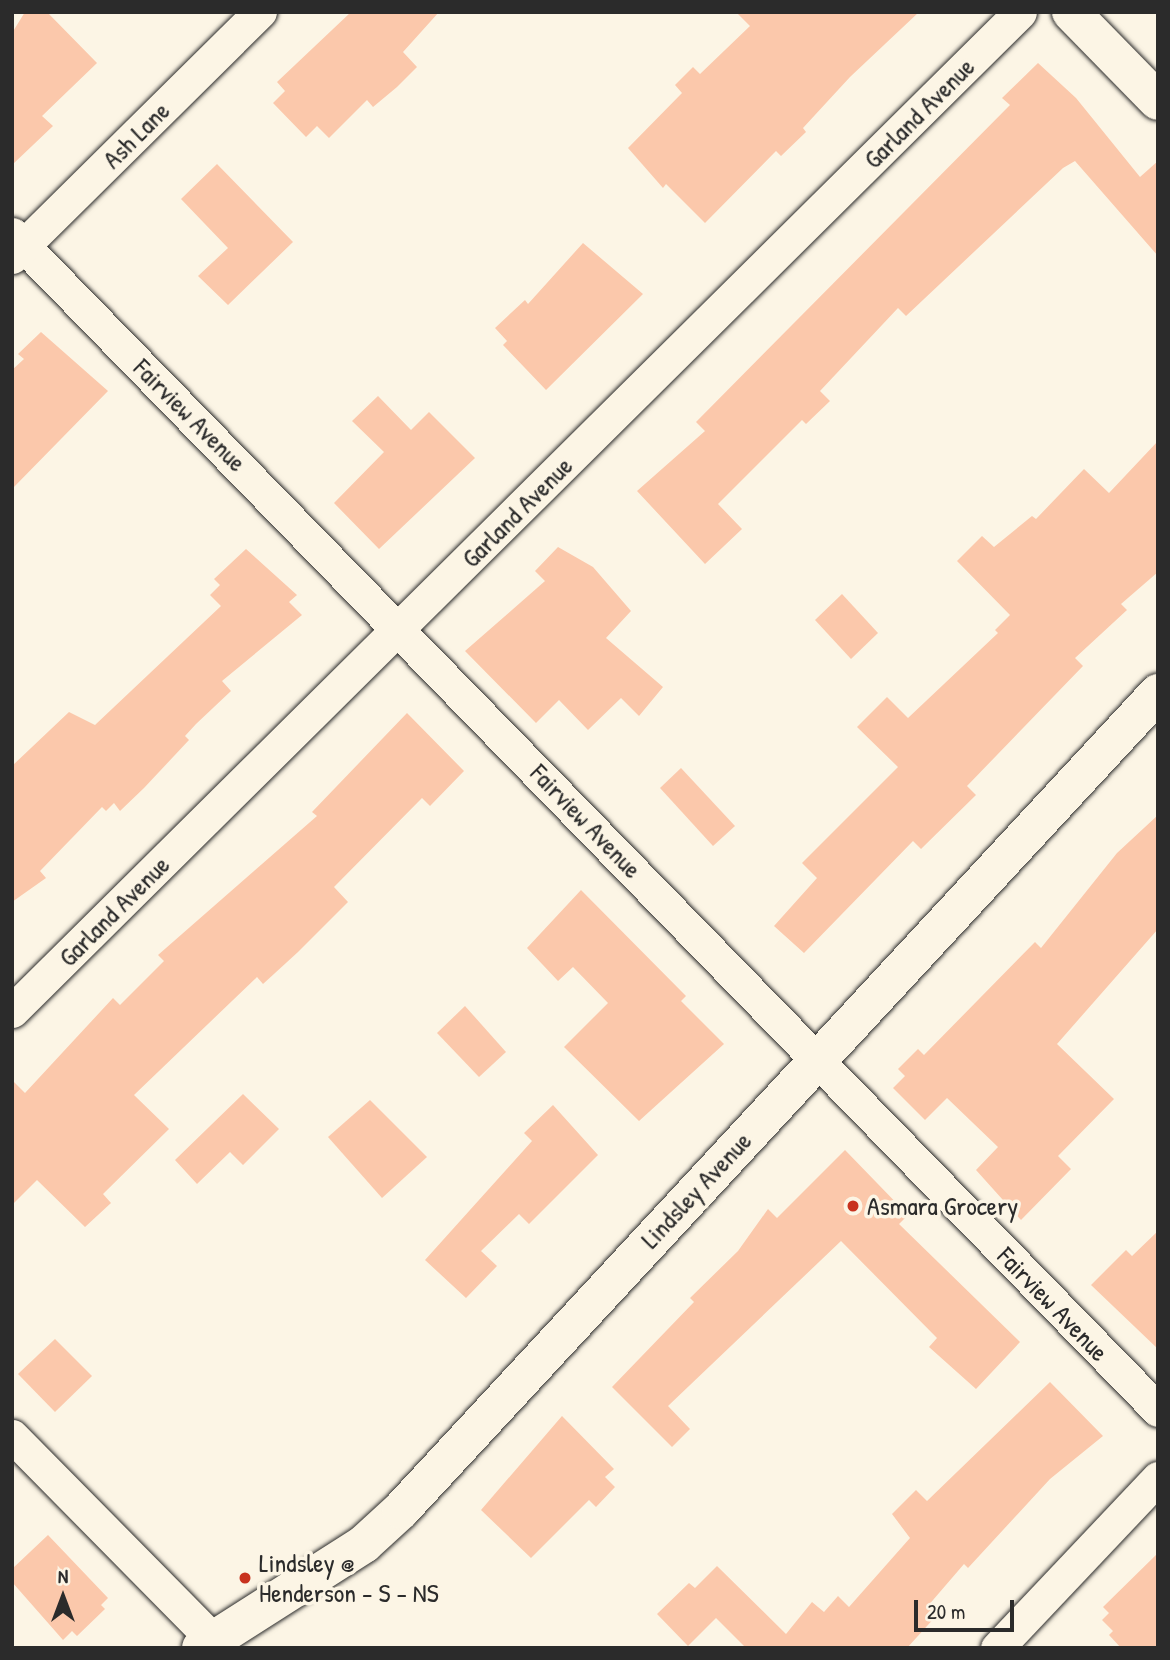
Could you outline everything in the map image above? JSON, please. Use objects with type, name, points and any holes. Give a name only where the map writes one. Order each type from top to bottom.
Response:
[{"type":"street","name":"Ash Lane","points":[[16,245],[260,12]]},
{"type":"street","name":"Garland Avenue","points":[[12,1011],[1020,12]]},
{"type":"street","points":[[1071,12],[1158,102]]},
{"type":"street","name":"Fairview Avenue","points":[[16,245],[401,628],[815,1060],[1158,1410]]},
{"type":"street","name":"Lindsley Avenue","points":[[212,1645],[365,1544],[401,1510],[815,1060],[1158,693]]},
{"type":"street","points":[[12,1436],[212,1645]]},
{"type":"street","points":[[997,1648],[1158,1478]]},
{"type":"building","points":[[25,12],[47,12],[97,63],[42,116],[53,126],[12,165],[12,33]]},
{"type":"building","points":[[351,12],[439,12],[403,52],[417,67],[397,87],[373,107],[367,100],[329,138],[317,126],[306,137],[273,103],[285,91],[277,82]]},
{"type":"building","points":[[736,12],[919,12],[850,77],[803,128],[806,132],[781,156],[776,151],[705,223],[666,184],[663,188],[628,148],[682,93],[675,85],[693,67],[700,74],[750,26]]},
{"type":"building","points":[[1038,63],[1076,98],[1140,177],[1158,161],[1158,256],[1075,161],[1063,168],[906,316],[898,308],[820,391],[830,401],[806,424],[802,420],[718,504],[742,529],[705,564],[637,491],[705,431],[696,422],[1010,105],[1002,98]]},
{"type":"building","points":[[217,164],[293,242],[228,305],[198,276],[228,248],[181,199]]},
{"type":"building","points":[[583,243],[643,294],[546,390],[503,345],[507,341],[495,328],[525,300],[528,304]]},
{"type":"building","points":[[41,332],[108,391],[12,489],[12,370],[24,359],[18,354]]},
{"type":"building","points":[[378,396],[411,430],[429,412],[475,458],[379,549],[334,503],[384,452],[352,421]]},
{"type":"building","points":[[1158,441],[1158,572],[1121,604],[1127,610],[1075,658],[1083,666],[967,786],[976,795],[921,849],[913,841],[804,953],[774,926],[817,878],[802,863],[898,767],[857,727],[887,697],[908,718],[998,633],[995,630],[1010,615],[957,561],[982,536],[994,547],[1032,516],[1036,519],[1084,469],[1109,493]]},
{"type":"building","points":[[558,547],[593,567],[631,611],[606,638],[663,687],[639,716],[621,698],[588,730],[559,700],[536,723],[465,651],[545,581],[535,571]]},
{"type":"building","points":[[246,549],[297,595],[289,602],[302,615],[222,681],[231,691],[185,736],[189,740],[144,788],[120,811],[114,803],[106,811],[102,807],[40,871],[46,878],[12,902],[12,766],[69,712],[95,725],[221,606],[210,595],[220,585],[214,579]]},
{"type":"building","points":[[842,594],[878,633],[851,659],[815,620]]},
{"type":"building","points":[[407,713],[464,771],[430,806],[422,798],[334,887],[348,902],[298,952],[263,984],[257,977],[134,1095],[169,1129],[103,1194],[111,1203],[85,1227],[37,1180],[12,1205],[12,1080],[25,1093],[113,998],[120,1005],[164,961],[158,955],[317,816],[312,812]]},
{"type":"building","points":[[681,768],[735,826],[713,846],[660,788]]},
{"type":"building","points":[[1158,815],[1158,929],[1057,1044],[1114,1099],[1058,1156],[1071,1169],[1021,1220],[976,1170],[998,1147],[947,1098],[925,1120],[893,1088],[905,1076],[898,1069],[918,1049],[924,1055],[1035,942],[1041,948],[1117,853]]},
{"type":"building","points":[[581,890],[686,996],[681,1001],[724,1044],[639,1121],[564,1047],[608,1003],[573,967],[558,981],[527,948]]},
{"type":"building","points":[[465,1006],[506,1052],[479,1077],[437,1033]]},
{"type":"building","points":[[243,1094],[279,1129],[243,1165],[230,1152],[197,1184],[175,1160]]},
{"type":"building","points":[[370,1100],[427,1157],[382,1198],[328,1137]]},
{"type":"building","points":[[553,1105],[598,1155],[529,1224],[519,1214],[481,1251],[497,1266],[466,1298],[425,1260],[532,1141],[524,1133]]},
{"type":"building","points":[[845,1150],[908,1215],[899,1224],[1020,1342],[976,1389],[929,1347],[937,1338],[841,1241],[668,1406],[690,1429],[672,1447],[612,1387],[694,1302],[690,1298],[738,1251],[768,1209],[777,1218]]},
{"type":"building","points":[[1158,1231],[1158,1349],[1091,1285],[1126,1250],[1132,1256]]},
{"type":"building","points":[[55,1339],[92,1376],[55,1412],[18,1374]]},
{"type":"building","points":[[1050,1382],[1103,1436],[1050,1479],[968,1568],[964,1564],[927,1607],[937,1615],[907,1648],[746,1648],[716,1618],[688,1646],[657,1614],[689,1583],[695,1588],[717,1566],[786,1634],[812,1602],[824,1612],[838,1596],[849,1607],[910,1538],[892,1514],[916,1490],[927,1501]]},
{"type":"building","points":[[562,1416],[614,1469],[605,1477],[615,1487],[596,1507],[589,1500],[531,1558],[481,1510]]},
{"type":"building","points":[[48,1535],[108,1598],[101,1605],[105,1609],[77,1636],[72,1631],[63,1640],[12,1582],[12,1569]]},
{"type":"building","points":[[1158,1553],[1158,1648],[1121,1648],[1109,1635],[1113,1631],[1102,1620],[1109,1613],[1103,1607]]},
{"type":"place","name":"Asmara Grocery","points":[[853,1206]]},
{"type":"place","name":"Lindsley @ Henderson - S - NS","points":[[245,1578]]}]
